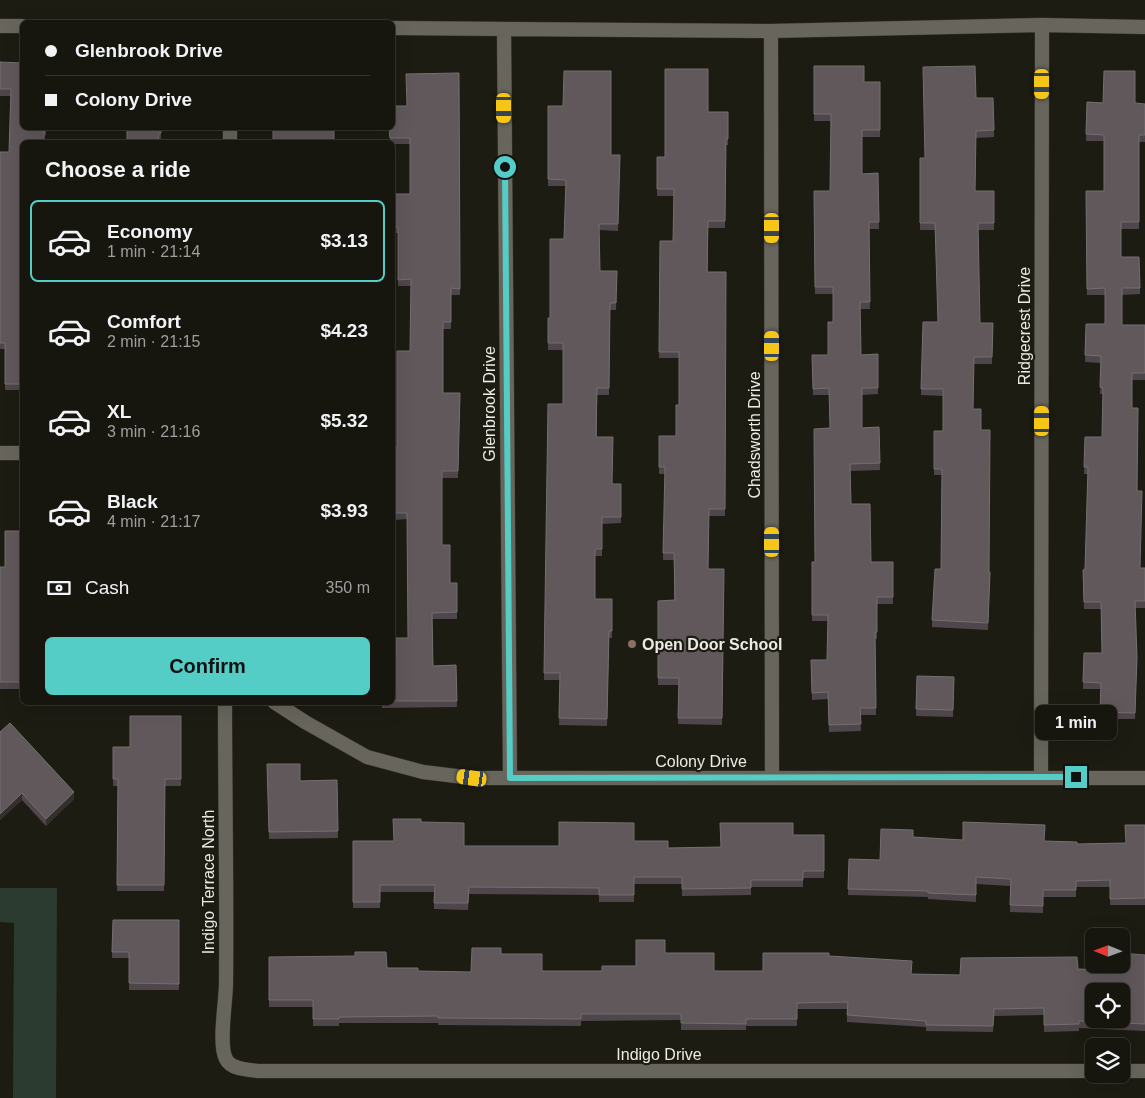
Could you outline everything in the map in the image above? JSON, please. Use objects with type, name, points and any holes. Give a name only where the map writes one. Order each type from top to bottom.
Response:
[{"type":"street","points":[[395,28],[772,31],[1042,25],[1145,27]]},
{"type":"street","name":"Ridgecrest Drive","points":[[1042,25],[1042,777]]},
{"type":"street","points":[[0,26],[20,26]]},
{"type":"street","name":"Glenbrook Drive","points":[[504,29],[510,778]]},
{"type":"street","name":"Chadsworth Drive","points":[[772,31],[772,778]]},
{"type":"street","points":[[0,453],[20,453]]},
{"type":"street","name":"Indigo Terrace North","points":[[224,705],[226,985],[223,1050],[226,1061]]},
{"type":"street","name":"Colony Drive","points":[[278,705],[304,722],[367,757],[423,772],[472,778],[1145,778]]},
{"type":"street","name":"Indigo Drive","points":[[226,1061],[247,1070],[260,1071],[1085,1071]]},
{"type":"street","points":[[1130,1071],[1145,1071]]},
{"type":"green space","points":[[0,888],[57,888],[56,1098],[13,1098],[14,923],[0,922]]},
{"type":"building","points":[[0,62],[20,63],[20,130],[44,130],[44,140],[20,140],[20,384],[5,384],[5,343],[0,343],[0,152],[9,152],[11,89],[0,89]]},
{"type":"building","points":[[814,66],[864,66],[864,82],[880,82],[880,130],[862,130],[862,174],[878,173],[879,222],[869,222],[870,302],[860,302],[861,355],[878,354],[878,388],[862,388],[862,428],[879,427],[880,463],[850,464],[851,504],[870,504],[871,562],[893,562],[893,597],[877,597],[877,632],[875,632],[876,708],[860,708],[861,724],[829,725],[828,692],[812,693],[811,660],[827,660],[828,615],[812,615],[812,562],[815,562],[814,429],[830,428],[829,388],[813,389],[812,355],[828,355],[828,322],[833,322],[833,287],[815,287],[814,191],[830,191],[831,114],[814,114]]},
{"type":"building","points":[[975,66],[976,98],[993,98],[994,130],[976,131],[975,191],[994,191],[994,223],[978,223],[980,323],[993,323],[992,357],[974,357],[973,409],[981,409],[981,430],[990,430],[988,623],[932,620],[935,569],[941,569],[942,469],[934,469],[934,431],[943,431],[943,389],[921,389],[923,322],[938,322],[935,223],[920,223],[920,158],[925,158],[923,67]]},
{"type":"building","points":[[665,69],[708,69],[708,112],[728,112],[725,221],[708,221],[707,272],[726,272],[725,509],[709,509],[708,569],[724,569],[722,718],[678,718],[679,678],[658,678],[658,601],[675,600],[674,553],[663,553],[665,467],[659,467],[659,436],[676,436],[676,405],[679,405],[679,352],[659,352],[660,241],[673,241],[674,189],[657,189],[657,157],[665,157]]},
{"type":"building","points":[[564,71],[611,71],[611,155],[620,155],[618,224],[599,224],[600,271],[617,271],[616,303],[610,303],[609,388],[597,388],[596,437],[613,437],[612,484],[621,484],[621,517],[602,517],[602,549],[595,549],[595,599],[612,599],[612,631],[609,631],[607,719],[559,718],[560,673],[544,673],[548,404],[563,404],[563,343],[548,343],[548,318],[550,318],[550,239],[564,239],[566,180],[548,179],[548,106],[563,106]]},
{"type":"building","points":[[1104,71],[1135,71],[1135,103],[1145,104],[1145,135],[1139,135],[1139,222],[1121,222],[1121,257],[1139,257],[1140,288],[1122,288],[1122,325],[1145,325],[1145,373],[1132,373],[1132,408],[1138,408],[1137,491],[1142,491],[1140,568],[1145,568],[1145,601],[1135,601],[1137,658],[1135,713],[1100,712],[1101,683],[1083,682],[1084,653],[1102,653],[1101,602],[1084,602],[1083,570],[1085,569],[1088,467],[1084,467],[1085,437],[1102,437],[1103,388],[1100,387],[1101,356],[1085,355],[1086,324],[1105,324],[1105,288],[1087,289],[1086,191],[1104,191],[1104,135],[1086,134],[1087,102],[1103,103]]},
{"type":"building","points":[[459,73],[460,289],[451,288],[451,322],[443,322],[443,393],[460,393],[458,471],[442,471],[442,545],[450,545],[450,583],[457,583],[457,612],[432,613],[433,666],[456,665],[457,701],[395,701],[396,638],[408,638],[407,513],[395,513],[397,351],[410,351],[411,279],[398,280],[398,227],[395,227],[395,194],[410,194],[410,138],[390,138],[389,130],[395,130],[395,106],[407,106],[406,74]]},
{"type":"building","points":[[127,130],[161,130],[158,140],[127,140]]},
{"type":"building","points":[[273,130],[334,130],[334,140],[273,140]]},
{"type":"building","points":[[5,531],[20,531],[20,682],[0,682],[0,567],[5,567]]},
{"type":"building","points":[[917,676],[954,677],[953,710],[916,709]]},
{"type":"building","points":[[130,716],[181,716],[181,779],[165,779],[164,885],[117,885],[118,779],[113,779],[113,747],[130,747]]},
{"type":"building","points":[[10,723],[74,792],[46,819],[22,793],[0,814],[0,732]]},
{"type":"building","points":[[267,764],[300,764],[300,781],[337,780],[338,831],[269,832]]},
{"type":"building","points":[[393,819],[421,819],[421,822],[464,823],[464,846],[559,846],[559,822],[634,823],[634,841],[668,841],[668,848],[721,847],[720,823],[793,823],[793,835],[824,835],[824,871],[803,871],[803,880],[751,880],[751,888],[682,889],[682,877],[634,877],[634,895],[599,895],[599,888],[469,887],[468,903],[434,903],[435,885],[380,885],[380,902],[353,902],[353,841],[394,841]]},
{"type":"building","points":[[963,822],[1045,825],[1044,841],[1077,842],[1077,844],[1126,843],[1125,825],[1145,825],[1145,898],[1110,899],[1110,880],[1076,881],[1076,890],[1043,890],[1043,906],[1010,905],[1011,879],[976,877],[976,895],[928,893],[928,891],[848,889],[849,859],[880,860],[881,829],[913,830],[913,837],[963,840]]},
{"type":"building","points":[[113,920],[179,920],[179,984],[129,983],[129,952],[112,952]]},
{"type":"building","points":[[636,940],[665,940],[665,953],[714,953],[714,971],[763,971],[763,953],[829,953],[829,956],[912,961],[911,974],[960,975],[961,958],[1077,957],[1078,969],[1085,969],[1085,973],[1130,973],[1130,954],[1145,955],[1145,1024],[1130,1023],[1130,983],[1085,983],[1085,1021],[1079,1021],[1079,1024],[1044,1025],[1044,1008],[994,1009],[993,1026],[926,1025],[926,1021],[847,1015],[848,1002],[797,1003],[797,1019],[746,1019],[746,1024],[681,1023],[681,1014],[581,1014],[581,1019],[438,1018],[438,1016],[313,1019],[313,1000],[269,1000],[269,957],[355,956],[355,952],[386,952],[387,968],[418,968],[418,971],[471,972],[472,948],[501,948],[501,954],[542,954],[542,971],[602,971],[602,966],[636,966]]},
{"type":"place","name":"Open Door School","points":[[632,644]]},
{"type":"route","points":[[505,167],[510,778],[1076,777]]}]
